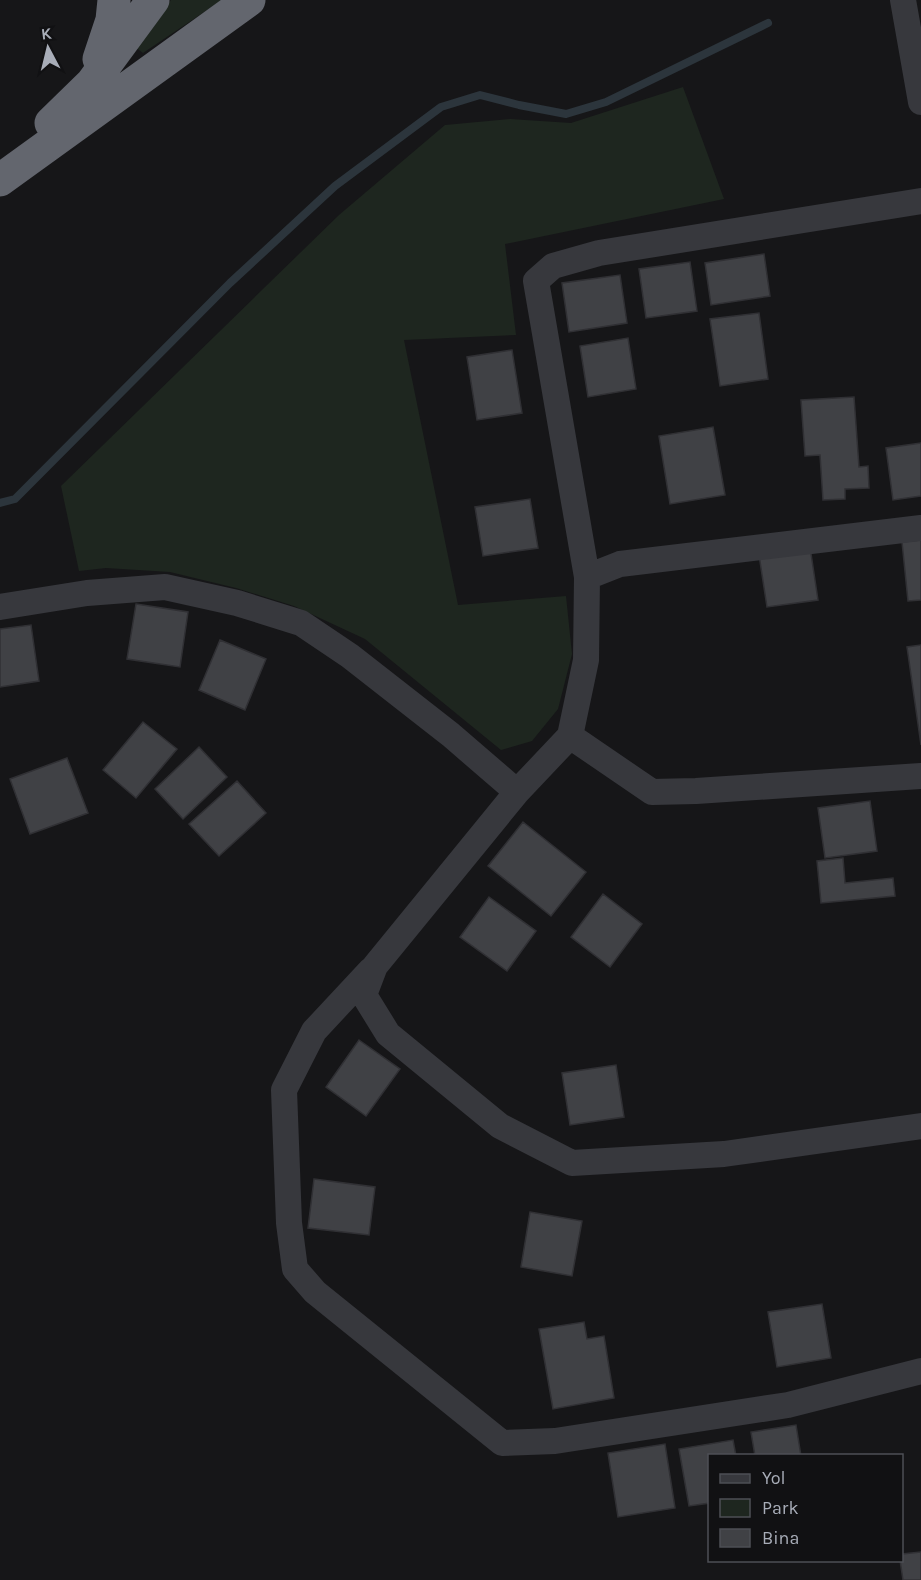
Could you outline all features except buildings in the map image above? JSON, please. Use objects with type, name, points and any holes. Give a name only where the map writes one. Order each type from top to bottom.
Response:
[{"type":"highway","points":[[92,83],[112,20],[114,0]]},
{"type":"highway","points":[[0,173],[92,83],[153,0]]},
{"type":"highway","points":[[0,180],[249,0]]},
{"type":"street","points":[[903,0],[921,102]]},
{"type":"street","points":[[921,201],[599,253],[553,266],[536,281],[587,577],[586,660],[570,736],[517,792],[375,966],[314,1031],[284,1090],[289,1222],[295,1269],[315,1292],[502,1443],[555,1441],[788,1405],[921,1371]]},
{"type":"street","points":[[587,577],[620,564],[921,528]]},
{"type":"street","points":[[0,607],[87,593],[165,587],[237,603],[301,623],[350,656],[433,720],[517,792]]},
{"type":"street","points":[[570,736],[652,792],[696,792],[921,776]]},
{"type":"street","points":[[375,966],[364,995],[388,1034],[500,1126],[572,1163],[724,1154],[921,1126]]},
{"type":"green space","points":[[171,0],[222,0],[143,53],[135,47]]},
{"type":"green space","points":[[683,87],[724,199],[505,244],[516,335],[404,340],[458,605],[566,596],[572,654],[558,709],[532,741],[501,750],[365,639],[294,606],[236,588],[170,572],[106,568],[79,571],[61,486],[339,215],[445,125],[510,119],[571,123]]},
{"type":"waterway","points":[[0,503],[15,499],[230,283],[335,186],[441,107],[480,95],[566,114],[606,102],[768,23]]}]
